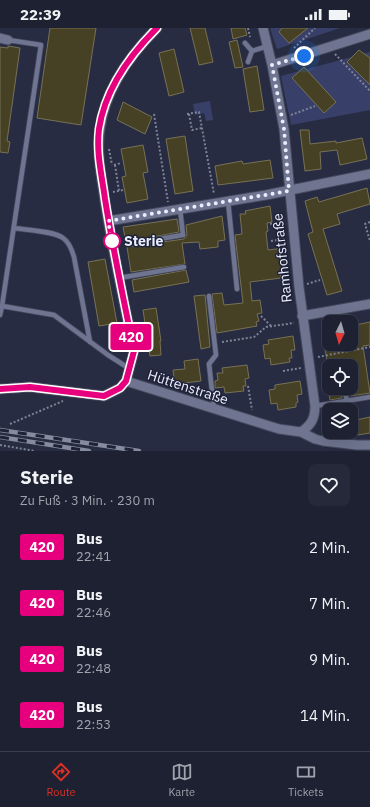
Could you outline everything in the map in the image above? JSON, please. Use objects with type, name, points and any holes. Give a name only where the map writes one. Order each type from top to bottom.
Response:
[{"type":"street","points":[[126,381],[134,351],[108,221],[99,162],[100,129],[104,110],[116,79],[137,48],[157,28]]},
{"type":"street","name":"Ramhofstraße","points":[[263,28],[282,117],[302,319],[315,406],[315,414],[312,422],[301,432]]},
{"type":"street","points":[[272,65],[370,34]]},
{"type":"street","points":[[108,221],[289,191],[370,174]]},
{"type":"street","points":[[302,319],[370,304]]},
{"type":"street","name":"Hüttenstraße","points":[[0,389],[30,387],[104,396],[120,388],[126,381],[252,422],[279,429],[301,432],[315,440],[357,446],[370,445]]},
{"type":"lane","points":[[0,316],[41,44],[4,39]]},
{"type":"lane","points":[[245,43],[252,51]]},
{"type":"lane","points":[[252,51],[268,46]]},
{"type":"lane","points":[[248,62],[252,51]]},
{"type":"lane","points":[[228,201],[237,289]]},
{"type":"lane","points":[[129,244],[183,235],[180,209]]},
{"type":"lane","points":[[14,228],[53,234],[63,238],[70,246],[74,257],[90,342]]},
{"type":"lane","points":[[119,278],[184,267]]},
{"type":"lane","points":[[209,296],[216,355],[209,364],[214,410]]},
{"type":"lane","points":[[2,306],[54,315],[130,369]]},
{"type":"lane","points":[[346,395],[347,401]]},
{"type":"lane","points":[[315,406],[370,397]]},
{"type":"path","points":[[291,60],[291,50],[315,28]]},
{"type":"path","points":[[328,48],[370,91]]},
{"type":"path","points":[[282,117],[315,106]]},
{"type":"path","points":[[202,128],[192,130],[188,114],[199,112],[202,128],[215,203]]},
{"type":"path","points":[[154,114],[170,211]]},
{"type":"path","points":[[115,165],[119,191]]},
{"type":"path","points":[[270,224],[291,218]]},
{"type":"path","points":[[370,222],[365,224],[370,241]]},
{"type":"path","points":[[271,241],[294,238]]},
{"type":"path","points":[[261,316],[271,326]]},
{"type":"path","points":[[215,342],[254,337],[266,327],[302,319]]},
{"type":"path","points":[[283,371],[370,347]]},
{"type":"path","points":[[248,386],[252,422]]},
{"type":"path","points":[[10,424],[81,394]]},
{"type":"path","points":[[0,445],[35,451]]},
{"type":"shaded area","points":[[270,28],[340,28],[277,49]]},
{"type":"shaded area","points":[[370,52],[370,110],[291,125],[281,76]]},
{"type":"shaded area","points":[[210,101],[213,120],[206,121],[204,113],[195,115],[193,104]]},
{"type":"building","points":[[50,28],[96,28],[81,125],[37,118]]},
{"type":"building","points":[[190,28],[205,28],[213,62],[199,65]]},
{"type":"building","points":[[231,28],[245,28],[247,35],[233,39]]},
{"type":"building","points":[[282,28],[308,28],[289,43],[279,32]]},
{"type":"building","points":[[237,40],[243,67],[235,68],[229,42]]},
{"type":"building","points":[[8,46],[20,48],[7,141],[10,142],[8,153],[0,152],[0,47],[8,48]]},
{"type":"building","points":[[174,49],[184,92],[169,96],[159,53]]},
{"type":"building","points":[[359,50],[370,58],[370,85],[347,62]]},
{"type":"building","points":[[257,66],[264,110],[250,112],[243,69]]},
{"type":"building","points":[[304,67],[336,102],[324,113],[292,78]]},
{"type":"building","points":[[123,102],[152,117],[145,134],[117,120]]},
{"type":"building","points":[[300,130],[309,130],[310,144],[336,141],[336,143],[362,138],[367,159],[340,165],[337,150],[320,152],[321,169],[305,171]]},
{"type":"building","points":[[185,136],[193,191],[175,194],[166,139]]},
{"type":"building","points":[[143,145],[148,172],[143,173],[148,199],[127,203],[122,177],[126,176],[121,149]]},
{"type":"building","points":[[270,160],[273,178],[218,185],[215,166],[242,161],[243,164]]},
{"type":"building","points":[[367,188],[370,204],[337,214],[340,224],[323,229],[342,291],[327,295],[308,234],[313,232],[305,201],[317,197],[319,202]]},
{"type":"building","points":[[270,206],[272,222],[267,223],[268,231],[266,232],[268,250],[284,248],[286,264],[282,264],[282,272],[280,273],[281,278],[250,282],[252,301],[260,300],[262,313],[257,314],[259,321],[256,322],[257,326],[217,333],[212,294],[222,293],[224,305],[243,303],[235,235],[242,234],[240,214],[246,214],[245,211]]},
{"type":"building","points":[[222,216],[225,240],[218,241],[218,247],[200,249],[199,242],[182,243],[185,264],[131,272],[127,247],[184,239],[187,235],[186,225]]},
{"type":"building","points":[[177,219],[179,232],[126,242],[123,227]]},
{"type":"building","points":[[105,259],[117,323],[99,326],[88,262]]},
{"type":"building","points":[[186,270],[189,282],[134,292],[132,280]]},
{"type":"building","points":[[205,295],[210,347],[201,349],[194,296]]},
{"type":"building","points":[[156,308],[161,341],[161,355],[150,356],[143,310]]},
{"type":"building","points":[[370,322],[370,345],[363,346],[370,393],[358,395],[358,359],[327,359],[325,351],[358,351],[358,325]]},
{"type":"building","points":[[293,336],[295,350],[291,350],[292,358],[289,358],[290,362],[271,365],[270,358],[265,359],[263,345],[269,344],[268,340]]},
{"type":"building","points":[[198,359],[201,381],[175,384],[173,370],[185,369],[184,361]]},
{"type":"building","points":[[247,365],[249,378],[245,379],[246,386],[243,386],[244,391],[225,393],[224,387],[215,388],[215,381],[218,380],[217,373],[223,373],[222,368]]},
{"type":"building","points":[[300,381],[302,394],[297,395],[298,402],[296,403],[296,407],[278,410],[277,403],[271,404],[269,390],[275,389],[275,385]]},
{"type":"building","points":[[329,395],[341,395],[342,398],[330,400]]},
{"type":"building","points":[[370,417],[370,433],[358,435],[358,420]]},
{"type":"railway","points":[[0,430],[139,451]]},
{"type":"railway","points":[[0,437],[89,451]]},
{"type":"bus line","name":"420","points":[[0,389],[30,387],[104,396],[120,388],[126,381],[134,351],[108,221],[100,168],[100,129],[110,91],[116,79],[137,48],[157,28]]},
{"type":"place","name":"Sterie","points":[[112,241]]},
{"type":"route","points":[[112,241],[108,221],[289,191],[284,129],[272,65],[304,56]]}]
